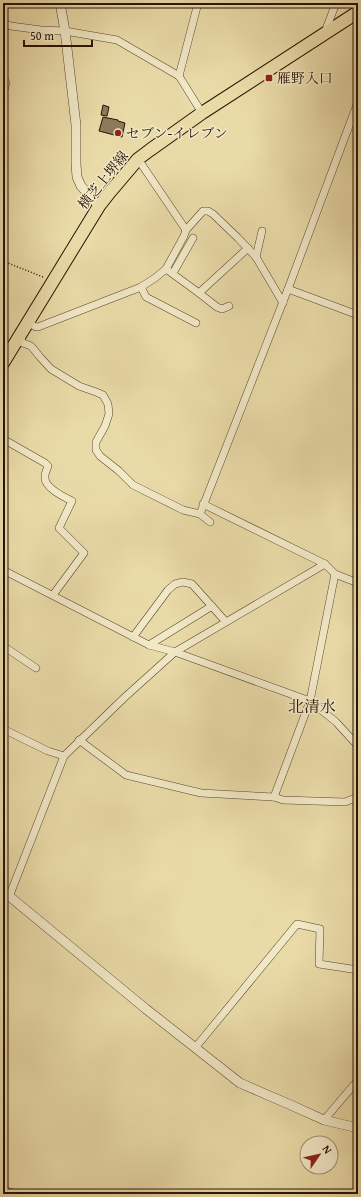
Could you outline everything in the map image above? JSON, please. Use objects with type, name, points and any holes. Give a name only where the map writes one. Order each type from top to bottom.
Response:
[{"type":"main road","name":"横芝上堺線","points":[[3,362],[99,206],[138,159],[162,140],[202,113],[358,12]]},
{"type":"street","points":[[60,3],[65,31],[76,125],[77,177],[81,186],[99,206]]},
{"type":"street","points":[[179,76],[198,3]]},
{"type":"street","points":[[324,34],[336,3]]},
{"type":"street","points":[[3,23],[11,26],[65,31],[117,40],[179,76],[202,113]]},
{"type":"street","points":[[3,77],[6,84],[3,93]]},
{"type":"street","points":[[200,514],[283,303],[358,102]]},
{"type":"street","points":[[138,159],[186,230]]},
{"type":"street","points":[[27,322],[38,327],[141,287],[166,269],[186,230],[203,211],[208,211],[213,214],[256,257],[283,303]]},
{"type":"street","points":[[256,257],[262,230]]},
{"type":"street","points":[[173,273],[193,238]]},
{"type":"street","points":[[199,293],[248,248]]},
{"type":"street","points":[[166,269],[217,307],[222,309],[229,306]]},
{"type":"street","points":[[141,287],[146,297],[196,323]]},
{"type":"street","points":[[288,288],[358,315]]},
{"type":"street","points":[[19,336],[24,343],[31,346],[51,369],[78,386],[103,395],[108,404],[109,414],[105,426],[96,442],[96,450],[100,456],[119,471],[133,485],[183,510],[200,514],[210,522]]},
{"type":"street","points":[[3,439],[45,462],[48,466],[44,477],[49,487],[72,501],[59,528],[84,553],[53,595]]},
{"type":"street","points":[[204,504],[325,564],[335,574],[358,583]]},
{"type":"street","points":[[325,564],[175,652],[79,740],[64,756],[6,894],[240,1084],[324,1120],[358,1128]]},
{"type":"street","points":[[3,570],[149,645],[175,652],[310,701],[336,722],[358,746]]},
{"type":"street","points":[[274,797],[310,701],[335,574]]},
{"type":"street","points":[[133,637],[168,590],[175,584],[183,582],[192,584],[226,622]]},
{"type":"street","points":[[149,645],[212,606]]},
{"type":"street","points":[[3,646],[36,668]]},
{"type":"street","points":[[3,729],[48,751],[64,756]]},
{"type":"street","points":[[79,740],[126,775],[201,793],[274,797],[283,800],[345,802],[358,797]]},
{"type":"street","points":[[195,1048],[296,924],[320,929],[320,964],[358,970]]},
{"type":"street","points":[[324,1120],[358,1080]]},
{"type":"street","points":[[3,1190],[17,1194]]},
{"type":"path","points":[[3,261],[52,281]]},
{"type":"building","points":[[103,105],[109,107],[107,116],[101,115]]},
{"type":"building","points":[[103,117],[125,123],[122,137],[99,131]]},
{"type":"place","name":"雁野入口","points":[[269,78]]},
{"type":"place","name":"セブン-イレブン","points":[[118,133]]},
{"type":"district","name":"北清水","points":[[312,706]]}]
